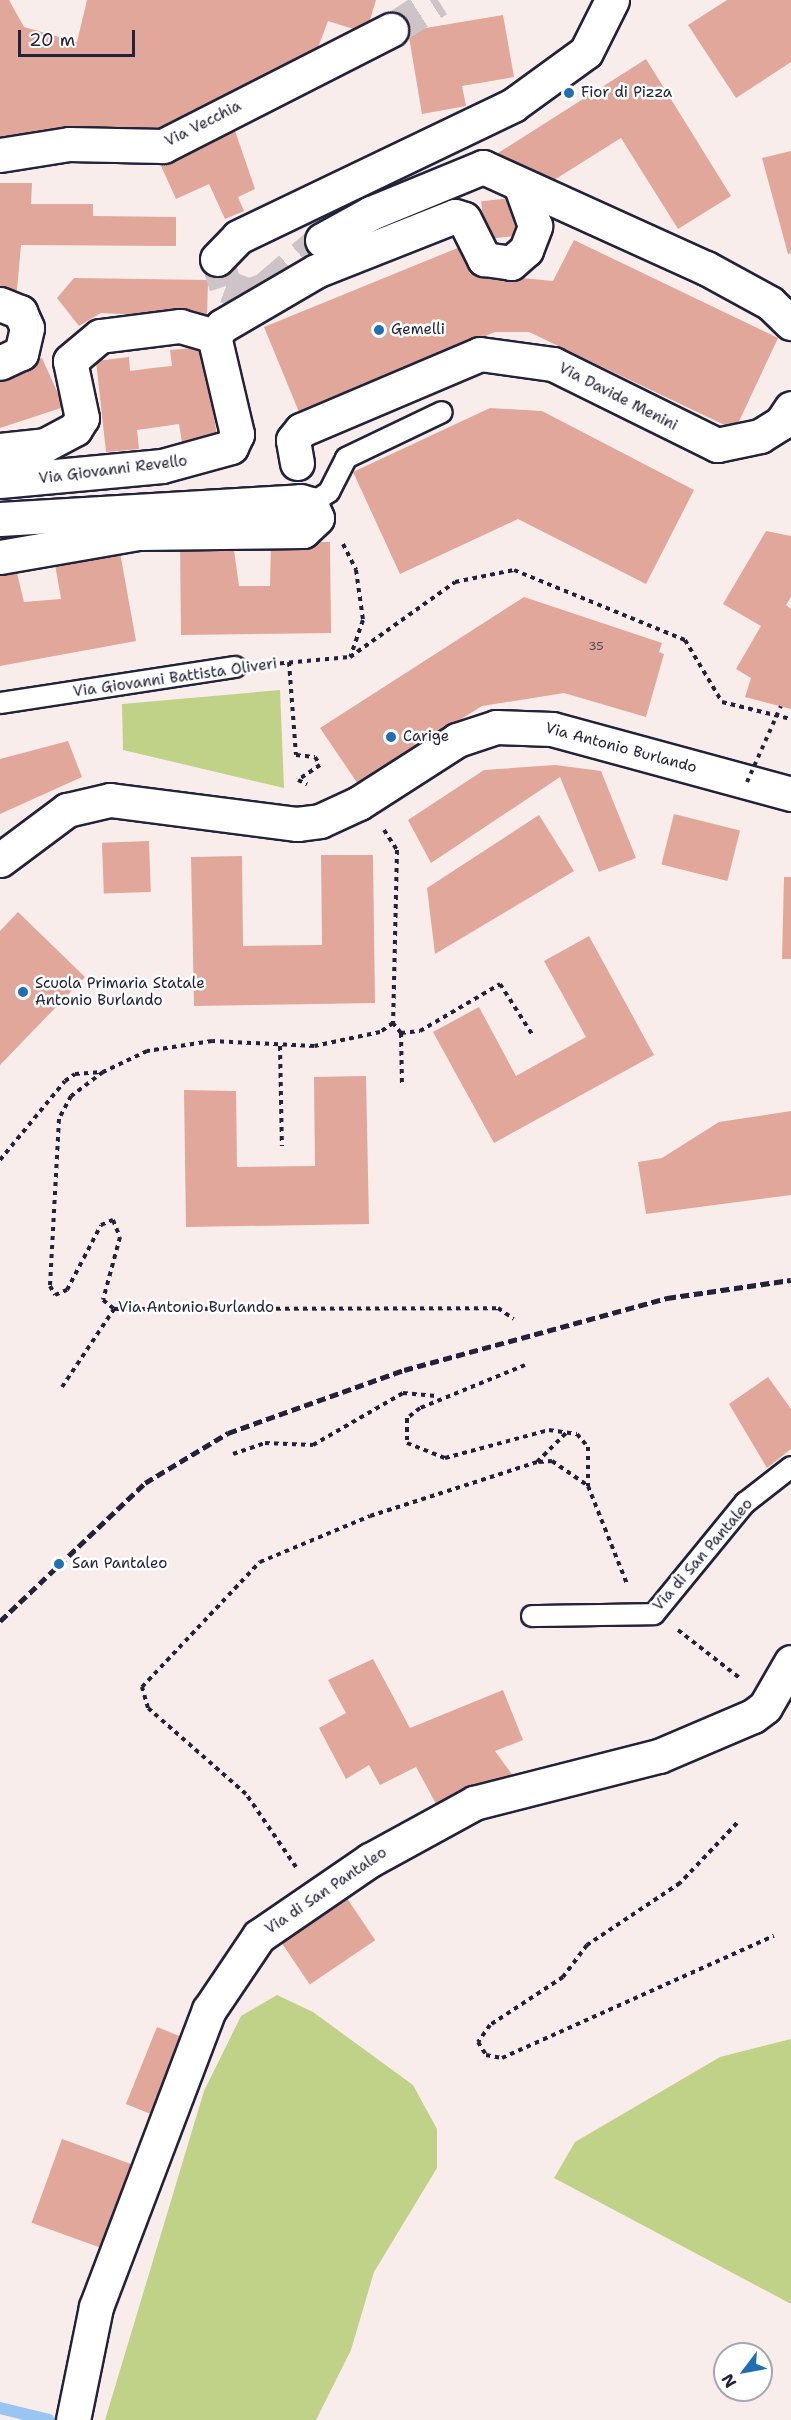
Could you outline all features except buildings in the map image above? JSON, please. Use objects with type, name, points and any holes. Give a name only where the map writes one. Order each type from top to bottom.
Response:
[{"type":"street","points":[[217,259],[238,237],[513,105],[586,52],[612,0]]},
{"type":"street","name":"Via Vecchia","points":[[0,154],[69,144],[163,146],[391,30]]},
{"type":"street","points":[[322,240],[477,167],[706,268],[770,303],[791,323]]},
{"type":"street","points":[[0,450],[45,445],[75,429],[82,418],[70,361],[100,336],[180,326],[214,336],[222,326],[316,270],[455,216],[464,219],[484,259],[511,263],[526,250],[535,226],[521,187]]},
{"type":"street","points":[[0,304],[20,312],[27,328],[21,353],[0,363]]},
{"type":"street","name":"Via Giovanni Revello","points":[[0,481],[162,466],[231,447],[237,434],[214,336]]},
{"type":"street","name":"Via Davide Menini","points":[[297,463],[293,440],[301,430],[480,354],[552,364],[717,445],[760,436],[781,423],[791,408]]},
{"type":"street","points":[[0,519],[193,505],[310,517]]},
{"type":"street","points":[[0,557],[138,533],[310,517]]},
{"type":"street","name":"Via Antonio Burlando","points":[[0,860],[67,810],[110,800],[297,824],[359,803],[457,740],[496,728],[552,729],[791,794]]},
{"type":"street","name":"Via di San Pantaleo","points":[[73,2420],[96,2307],[209,2010],[259,1936],[315,1896],[474,1803],[659,1756],[753,1716],[768,1702],[791,1662]]},
{"type":"lane","points":[[310,517],[329,492],[346,458],[442,411]]},
{"type":"lane","name":"Via Giovanni Battista Oliveri","points":[[0,703],[235,667]]},
{"type":"lane","name":"Via di San Pantaleo","points":[[532,1616],[654,1614],[745,1503],[791,1467]]},
{"type":"path","points":[[310,517],[337,531],[356,570],[363,620],[350,657]]},
{"type":"path","points":[[350,657],[455,582],[514,570],[685,640],[722,702],[791,719]]},
{"type":"path","name":"Via Giovanni Battista Oliveri","points":[[235,667],[350,657]]},
{"type":"path","points":[[289,662],[296,755]]},
{"type":"path","points":[[747,782],[781,706]]},
{"type":"path","points":[[359,803],[397,850],[393,1023],[401,1033],[402,1083]]},
{"type":"path","points":[[401,1033],[420,1031],[500,984],[532,1034]]},
{"type":"path","name":"Via Antonio Burlando","points":[[393,1023],[380,1032],[329,1043],[280,1046],[212,1041],[163,1048],[103,1072],[70,1096],[59,1119],[50,1286],[55,1295],[67,1290],[101,1226],[113,1220],[120,1237],[103,1300],[114,1309],[498,1308],[514,1319]]},
{"type":"path","points":[[280,1046],[282,1146]]},
{"type":"path","points":[[0,1160],[65,1081],[75,1074],[103,1072]]},
{"type":"path","points":[[62,1387],[114,1309]]},
{"type":"path","points":[[525,1365],[440,1396],[407,1418],[405,1431],[407,1443],[430,1456],[445,1458],[549,1430],[577,1434],[588,1447],[588,1486],[631,1596],[768,1702]]},
{"type":"path","points":[[233,1454],[265,1443],[313,1445],[403,1393],[440,1396]]},
{"type":"path","points":[[315,1896],[246,1794],[148,1708],[142,1688],[260,1562],[370,1516],[537,1462],[555,1451],[567,1432]]},
{"type":"path","points":[[537,1462],[552,1461],[588,1486]]},
{"type":"path","points":[[737,1823],[680,1883],[587,1945],[563,1977],[490,2025],[478,2042],[486,2055],[502,2058],[774,1936]]},
{"type":"green space","points":[[280,690],[284,788],[123,750],[122,704]]},
{"type":"green space","points":[[277,1995],[313,2012],[413,2085],[437,2129],[437,2168],[374,2272],[351,2350],[316,2420],[105,2420],[204,2091],[241,2016]]},
{"type":"green space","points":[[791,2039],[791,2304],[554,2178],[575,2142],[720,2057]]},
{"type":"waterway","points":[[0,2408],[49,2420]]},
{"type":"tunnel","points":[[391,30],[438,0]]},
{"type":"tunnel","points":[[217,259],[226,286],[249,295],[265,289],[322,240]]},
{"type":"railway","points":[[0,1621],[145,1483],[228,1433],[404,1370],[667,1298],[791,1280]]},
{"type":"place","name":"Fior di Pizza","points":[[569,93]]},
{"type":"place","name":"Gemelli","points":[[379,330]]},
{"type":"place","name":"Carige","points":[[391,737]]},
{"type":"place","name":"Scuola Primaria Statale Antonio Burlando","points":[[23,992]]},
{"type":"place","name":"San Pantaleo","points":[[59,1564]]}]
